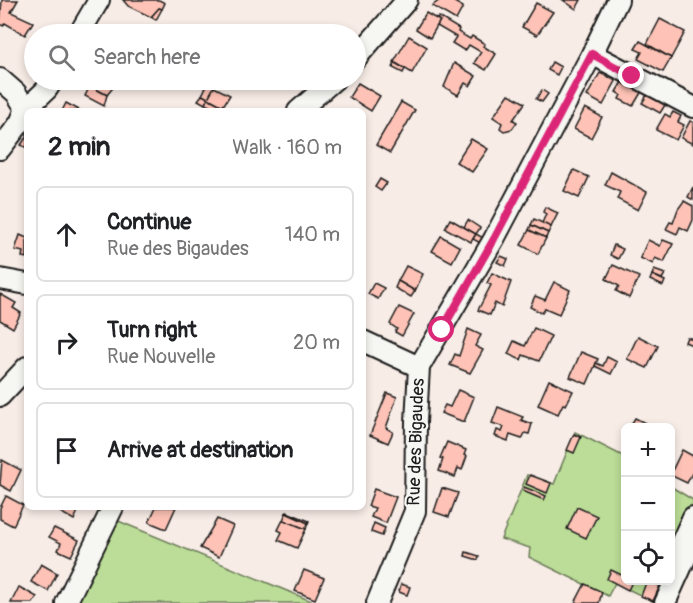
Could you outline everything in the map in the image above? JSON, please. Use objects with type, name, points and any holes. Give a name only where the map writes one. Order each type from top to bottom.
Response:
[{"type":"street","points":[[85,24],[99,0]]},
{"type":"street","points":[[366,47],[407,0]]},
{"type":"street","name":"Rue des Bigaudes","points":[[376,603],[415,511],[419,367],[494,239],[618,0]]},
{"type":"street","points":[[592,54],[693,108]]},
{"type":"street","points":[[0,79],[16,93],[25,108]]},
{"type":"street","points":[[27,108],[46,90]]},
{"type":"street","points":[[301,108],[322,90]]},
{"type":"street","points":[[0,149],[20,123],[24,114]]},
{"type":"street","points":[[0,279],[24,283]]},
{"type":"street","points":[[366,342],[419,367]]},
{"type":"street","points":[[0,396],[24,370]]},
{"type":"street","points":[[66,603],[111,510]]},
{"type":"street","points":[[675,555],[693,517]]},
{"type":"street","points":[[666,603],[693,541]]},
{"type":"street","points":[[653,603],[662,585]]},
{"type":"green space","points":[[575,432],[621,455],[621,585],[661,585],[653,601],[615,583],[608,596],[529,557],[530,548],[501,539],[527,475],[554,484]]},
{"type":"green space","points":[[675,489],[693,500],[693,516],[675,555]]},
{"type":"green space","points":[[116,520],[316,603],[74,603]]},
{"type":"building","points":[[2,0],[18,0],[11,12],[33,22],[24,24],[24,34],[5,23],[3,26],[0,24]]},
{"type":"building","points":[[123,0],[159,0],[165,3],[162,9],[159,8],[151,17],[128,6]]},
{"type":"building","points":[[440,0],[451,0],[463,7],[456,20],[432,6]]},
{"type":"building","points":[[563,0],[581,0],[576,9]]},
{"type":"building","points":[[536,3],[553,12],[537,35],[522,27]]},
{"type":"building","points":[[159,8],[162,9],[156,20],[151,17]]},
{"type":"building","points":[[426,13],[440,21],[430,38],[416,29]]},
{"type":"building","points":[[439,17],[459,29],[458,32],[470,39],[472,36],[485,44],[483,46],[496,54],[486,70],[474,63],[481,52],[469,45],[465,51],[452,43],[456,37],[437,26],[440,21],[437,19]]},
{"type":"building","points":[[660,19],[685,32],[671,58],[647,44]]},
{"type":"building","points":[[409,36],[427,47],[412,73],[394,62]]},
{"type":"building","points":[[640,41],[671,58],[663,72],[638,59],[642,52],[635,49]]},
{"type":"building","points":[[552,62],[561,67],[557,75],[548,70]]},
{"type":"building","points":[[395,63],[405,69],[403,73],[393,68]]},
{"type":"building","points":[[454,63],[476,76],[470,86],[465,83],[458,95],[444,87]]},
{"type":"building","points":[[600,73],[616,81],[603,105],[587,96]]},
{"type":"building","points":[[622,82],[642,91],[633,106],[619,99],[621,95],[616,92]]},
{"type":"building","points":[[366,88],[380,96],[371,111],[349,97],[354,90],[366,90]]},
{"type":"building","points":[[88,90],[98,90],[107,95],[104,106],[85,96]]},
{"type":"building","points":[[98,90],[111,90],[107,95]]},
{"type":"building","points":[[204,90],[212,90],[208,98],[202,95]]},
{"type":"building","points":[[212,90],[220,90],[230,95],[223,106],[208,98]]},
{"type":"building","points":[[542,90],[548,94],[542,102],[536,99]]},
{"type":"building","points":[[509,94],[525,103],[513,120],[517,122],[512,129],[504,131],[500,128],[502,123],[493,117]]},
{"type":"building","points":[[202,95],[208,98],[205,104],[198,100]]},
{"type":"building","points":[[647,95],[665,105],[660,113],[642,103]]},
{"type":"building","points":[[208,98],[223,106],[214,108],[205,104]]},
{"type":"building","points":[[401,102],[415,110],[390,153],[376,145]]},
{"type":"building","points":[[66,103],[75,108],[64,108]]},
{"type":"building","points":[[585,108],[602,117],[591,138],[574,129]]},
{"type":"building","points":[[673,112],[681,116],[678,122],[684,125],[676,140],[656,130],[665,114],[670,117]]},
{"type":"building","points":[[690,121],[693,122],[693,144],[681,138]]},
{"type":"building","points":[[471,139],[488,149],[472,172],[456,162]]},
{"type":"building","points":[[574,170],[589,177],[579,198],[564,191]]},
{"type":"building","points":[[611,172],[647,192],[638,210],[617,199],[620,192],[605,185]]},
{"type":"building","points":[[380,179],[387,183],[381,191],[375,187]]},
{"type":"building","points":[[693,187],[693,200],[688,197]]},
{"type":"building","points":[[684,201],[693,206],[693,220],[688,231],[680,227],[677,234],[666,229],[670,222],[673,223]]},
{"type":"building","points":[[545,207],[558,213],[551,227],[542,223],[546,214],[543,212]]},
{"type":"building","points":[[450,219],[476,234],[471,242],[445,228]]},
{"type":"building","points":[[534,219],[551,227],[548,233],[531,225]]},
{"type":"building","points":[[468,220],[480,228],[476,234],[464,227]]},
{"type":"building","points":[[531,225],[548,233],[546,238],[529,230]]},
{"type":"building","points":[[529,230],[546,238],[538,254],[521,245]]},
{"type":"building","points":[[476,234],[487,240],[484,245],[473,239]]},
{"type":"building","points":[[20,235],[24,237],[24,257],[22,257],[23,252],[15,250]]},
{"type":"building","points":[[441,236],[460,247],[452,262],[432,251]]},
{"type":"building","points":[[648,240],[660,246],[663,240],[673,244],[664,262],[655,258],[653,264],[640,258]]},
{"type":"building","points":[[614,245],[623,249],[618,259],[610,255]]},
{"type":"building","points":[[501,256],[508,259],[505,266],[497,262]]},
{"type":"building","points":[[613,265],[639,277],[629,298],[616,291],[619,286],[606,279]]},
{"type":"building","points":[[406,266],[423,274],[415,291],[398,281]]},
{"type":"building","points":[[654,270],[665,274],[662,279],[652,275]]},
{"type":"building","points":[[492,273],[511,282],[502,307],[495,303],[490,315],[478,310],[491,285],[487,283]]},
{"type":"building","points":[[652,275],[665,281],[663,286],[650,280]]},
{"type":"building","points":[[398,281],[415,291],[411,297],[395,288]]},
{"type":"building","points":[[554,282],[570,290],[559,314],[545,308],[542,313],[530,307],[535,296],[545,300]]},
{"type":"building","points":[[374,283],[384,288],[378,299],[368,294]]},
{"type":"building","points":[[0,294],[16,303],[13,308],[21,313],[13,328],[0,320]]},
{"type":"building","points":[[399,307],[414,314],[402,336],[395,332],[397,329],[390,324]]},
{"type":"building","points":[[534,328],[551,336],[539,361],[523,355],[521,360],[508,354],[514,341],[525,346]]},
{"type":"building","points":[[468,329],[481,335],[475,346],[483,350],[470,373],[450,365],[455,354],[459,356]]},
{"type":"building","points":[[638,336],[658,346],[647,368],[627,359]]},
{"type":"building","points":[[687,337],[693,339],[692,345],[685,342]]},
{"type":"building","points":[[581,352],[598,359],[587,384],[570,377]]},
{"type":"building","points":[[607,357],[617,362],[611,374],[595,366],[596,363],[603,366]]},
{"type":"building","points":[[549,380],[573,391],[558,414],[538,405]]},
{"type":"building","points":[[458,390],[474,397],[464,422],[441,413],[445,405],[450,407]]},
{"type":"building","points":[[387,393],[397,397],[386,428],[393,432],[388,443],[370,435]]},
{"type":"building","points":[[498,407],[523,417],[521,420],[532,424],[529,434],[525,433],[522,439],[510,435],[508,441],[495,436],[497,430],[502,432],[504,427],[492,423]]},
{"type":"building","points":[[635,418],[645,423],[632,423]]},
{"type":"building","points":[[574,434],[581,437],[574,453],[567,450]]},
{"type":"building","points":[[447,442],[466,450],[464,455],[467,456],[462,470],[458,468],[455,477],[439,471],[443,459],[440,458]]},
{"type":"building","points":[[682,450],[693,456],[693,471],[687,483],[675,477],[675,465]]},
{"type":"building","points":[[2,460],[21,470],[11,491],[0,485]]},
{"type":"building","points":[[530,475],[551,483],[547,493],[526,484]]},
{"type":"building","points":[[524,487],[546,496],[544,500],[523,491]]},
{"type":"building","points":[[442,488],[458,493],[449,517],[434,512]]},
{"type":"building","points":[[374,489],[396,497],[386,523],[371,517],[375,508],[368,506]]},
{"type":"building","points":[[6,496],[23,505],[13,526],[0,519],[0,508]]},
{"type":"building","points":[[577,507],[597,516],[586,538],[567,529]]},
{"type":"building","points":[[56,510],[79,510],[74,520]]},
{"type":"building","points":[[155,510],[175,510],[166,529],[149,522]]},
{"type":"building","points":[[287,512],[309,521],[308,523]]},
{"type":"building","points":[[286,513],[308,523],[306,529],[283,520]]},
{"type":"building","points":[[217,519],[233,526],[219,557],[200,548]]},
{"type":"building","points":[[283,520],[306,529],[297,548],[278,540],[282,532],[278,530]]},
{"type":"building","points":[[374,523],[385,528],[382,536],[371,532]]},
{"type":"building","points":[[54,528],[79,540],[71,556],[58,550],[61,543],[49,537]]},
{"type":"building","points":[[466,552],[479,556],[478,560],[465,556]]},
{"type":"building","points":[[41,564],[57,573],[48,591],[31,582]]},
{"type":"building","points":[[304,570],[324,578],[315,599],[295,591]]},
{"type":"building","points":[[611,570],[621,575],[621,585],[630,585],[628,590],[607,579]]},
{"type":"building","points":[[401,584],[410,587],[407,595],[399,592]]},
{"type":"building","points":[[585,584],[602,592],[599,603],[575,603]]},
{"type":"building","points":[[645,585],[660,586],[653,601],[641,596]]},
{"type":"building","points":[[19,587],[37,597],[33,603],[11,603]]},
{"type":"route","points":[[442,330],[494,239],[592,54],[632,76]]}]
